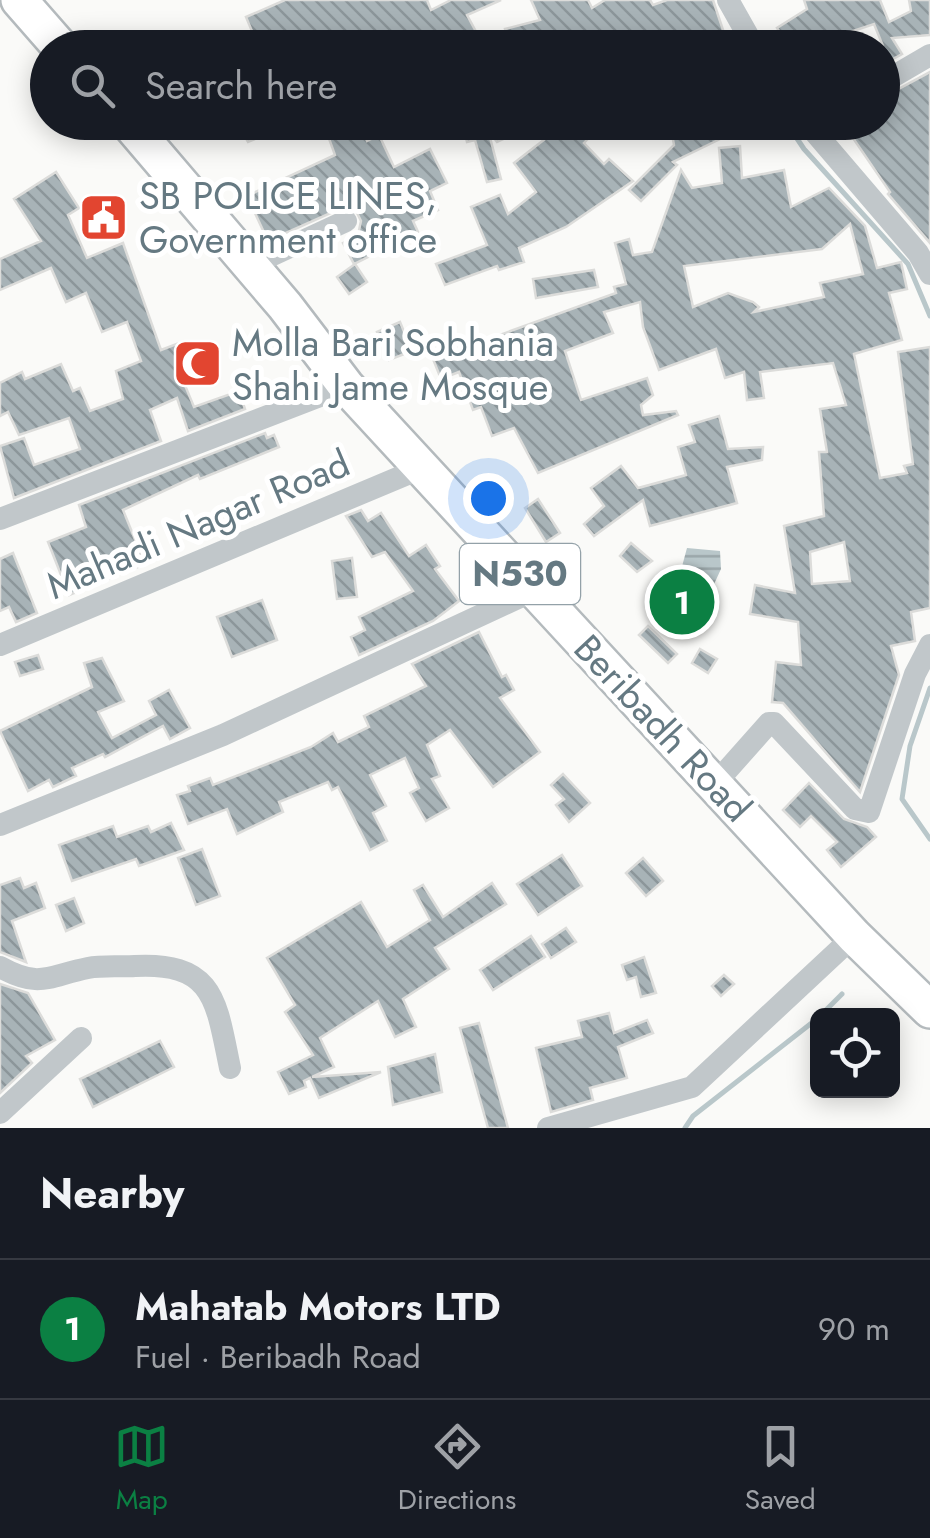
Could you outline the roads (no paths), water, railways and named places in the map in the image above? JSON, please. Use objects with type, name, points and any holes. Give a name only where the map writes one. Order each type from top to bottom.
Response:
[{"type":"highway","points":[[19,0],[46,30]]},
{"type":"highway","name":"Beribadh Road","points":[[143,140],[346,386],[854,936],[930,1010]]},
{"type":"street","points":[[728,0],[745,30]]},
{"type":"street","points":[[900,72],[930,55]]},
{"type":"street","points":[[821,140],[918,253],[930,274]]},
{"type":"street","points":[[250,266],[346,221]]},
{"type":"street","points":[[0,519],[346,386]]},
{"type":"street","name":"Mahadi Nagar Road","points":[[0,645],[424,468]]},
{"type":"street","points":[[0,824],[223,734],[536,590]]},
{"type":"street","points":[[714,785],[774,723],[855,809],[869,812],[914,674],[930,645]]},
{"type":"street","points":[[548,1128],[692,1086],[854,936]]},
{"type":"street","points":[[0,967],[24,981],[58,979],[88,968],[165,965],[186,969],[216,1002],[230,1068]]},
{"type":"street","points":[[0,1113],[81,1038]]},
{"type":"waterway","points":[[798,140],[908,264],[930,316]]},
{"type":"waterway","points":[[930,688],[910,746],[902,799],[930,839]]},
{"type":"waterway","points":[[828,1008],[842,994]]},
{"type":"waterway","points":[[685,1128],[693,1116],[810,1024]]},
{"type":"place","name":"SB POLICE LINES, Government office","points":[[104,217]]},
{"type":"place","name":"Molla Bari Sobhania Shahi Jame Mosque","points":[[197,364]]},
{"type":"place","name":"Mahatab Motors LTD","points":[[682,602]]}]
